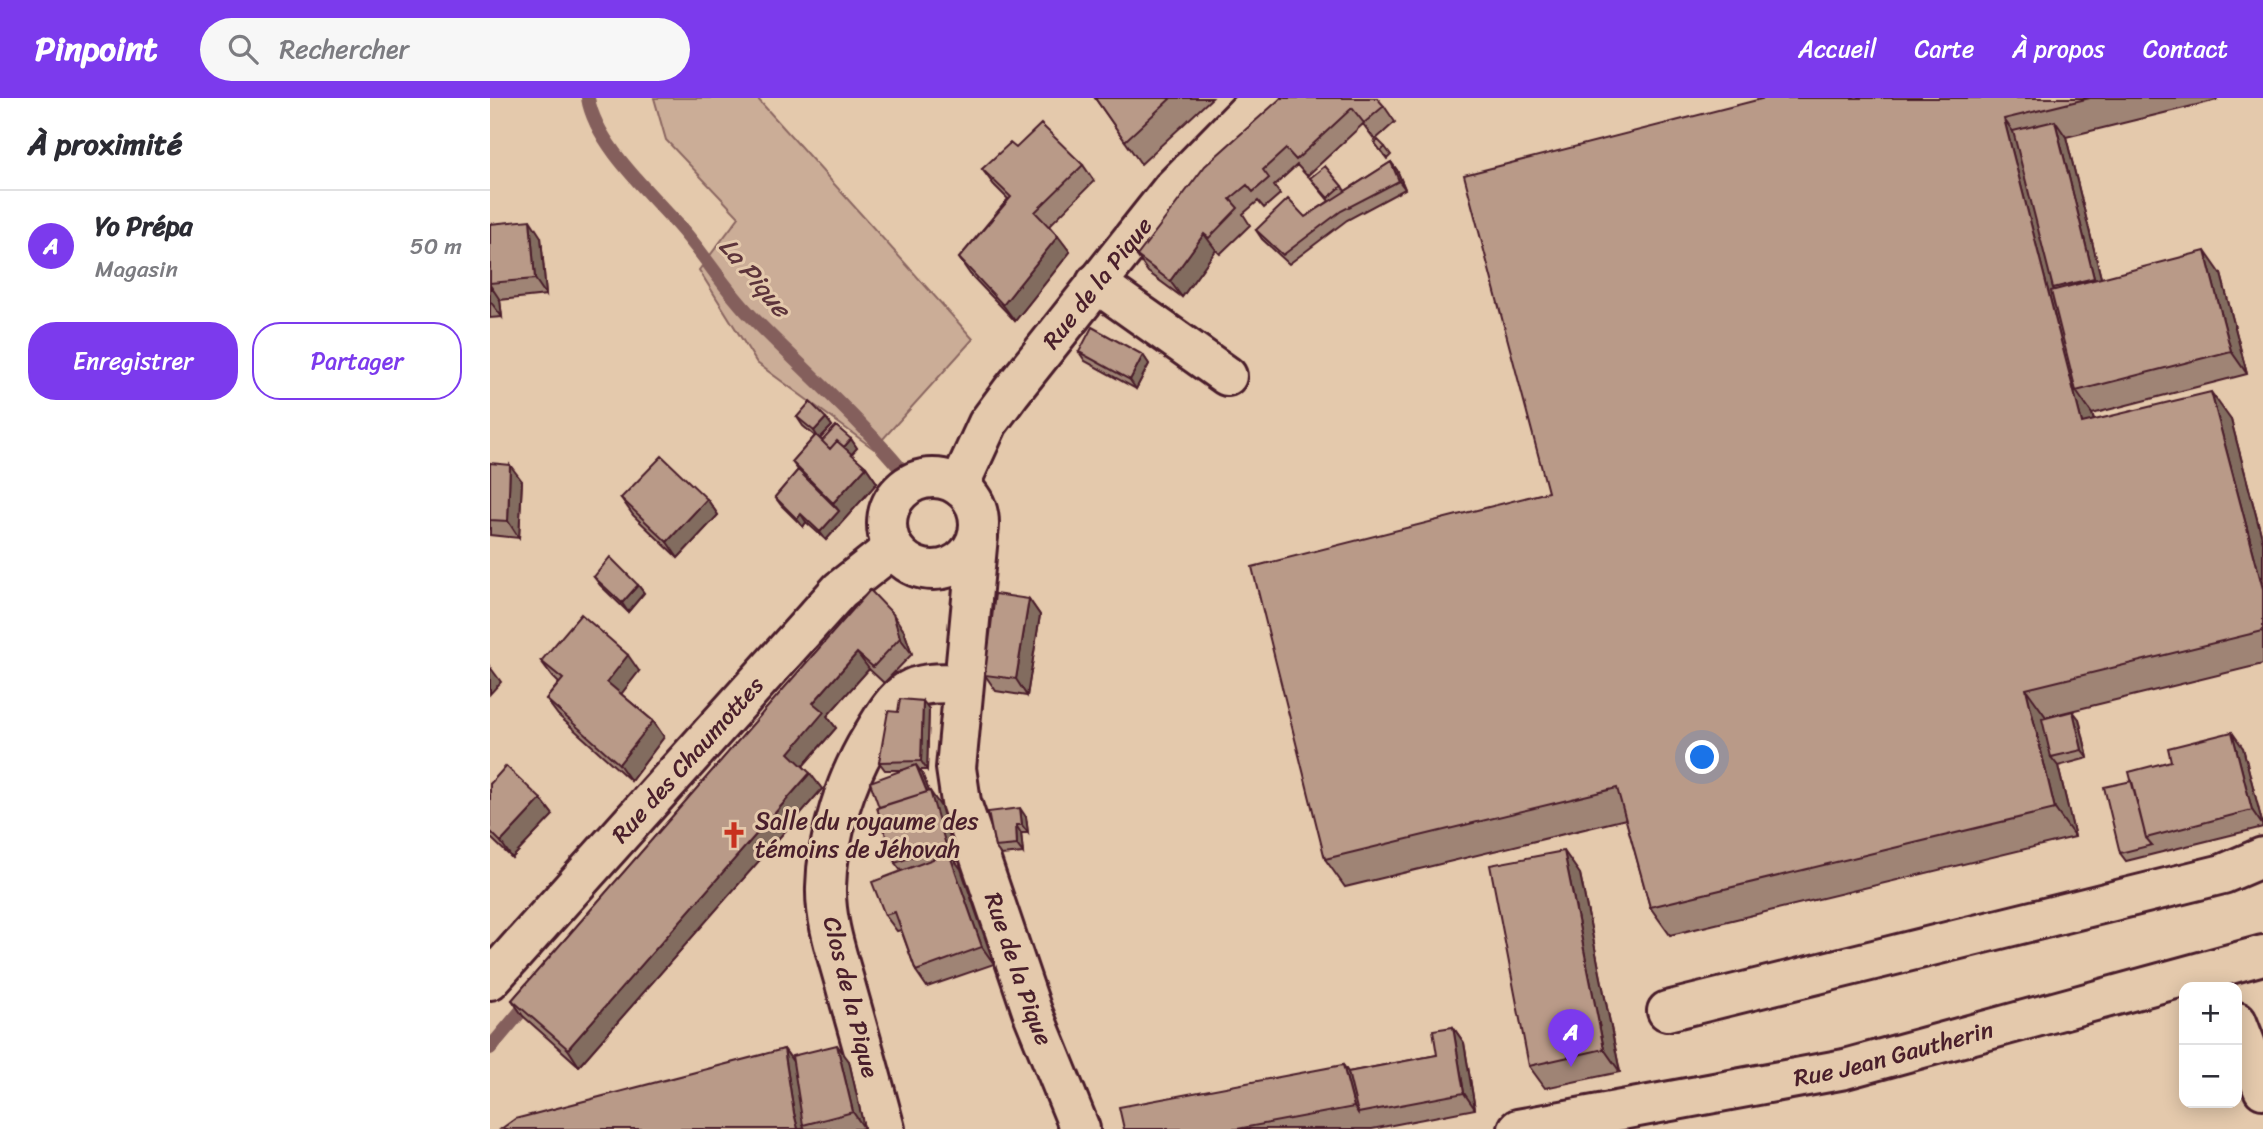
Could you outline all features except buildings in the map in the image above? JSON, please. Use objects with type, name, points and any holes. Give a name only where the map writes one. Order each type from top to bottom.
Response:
[{"type":"street","name":"Rue de la Pique","points":[[959,486],[988,423],[1096,284],[1172,189],[1261,98]]},
{"type":"street","points":[[1096,284],[1227,376]]},
{"type":"street","points":[[933,478],[959,486],[978,513],[978,536],[963,561],[949,568],[907,559],[886,522],[896,496],[919,480],[933,478]]},
{"type":"street","name":"Rue de la Pique","points":[[978,536],[956,768],[961,803],[1032,1011],[1080,1129]]},
{"type":"street","name":"Rue de la Pique","points":[[907,559],[942,590],[950,607],[963,684]]},
{"type":"street","name":"Rue des Chaumottes","points":[[490,980],[840,590],[907,559]]},
{"type":"street","name":"Clos de la Pique","points":[[885,1129],[829,926],[826,886],[836,822],[861,753],[901,692],[915,685],[933,682],[963,684]]},
{"type":"street","points":[[1667,1011],[2222,874],[2263,857]]},
{"type":"street","name":"Rue Jean Gautherin","points":[[1518,1129],[1845,1069],[2220,979],[2263,956]]},
{"type":"street","points":[[2242,1035],[2263,1090]]},
{"type":"shaded area","points":[[654,98],[757,98],[973,339],[874,449],[757,363],[699,270],[739,217],[666,140]]},
{"type":"waterway","name":"La Pique","points":[[588,98],[593,115],[612,149],[688,237],[742,307],[849,413],[904,473]]},
{"type":"waterway","name":"La Pique","points":[[490,1048],[532,998]]},
{"type":"place","name":"Salle du royaume des témoins de Jéhovah","points":[[734,835]]},
{"type":"place","name":"Yo Prépa","points":[[1571,1067]]}]
